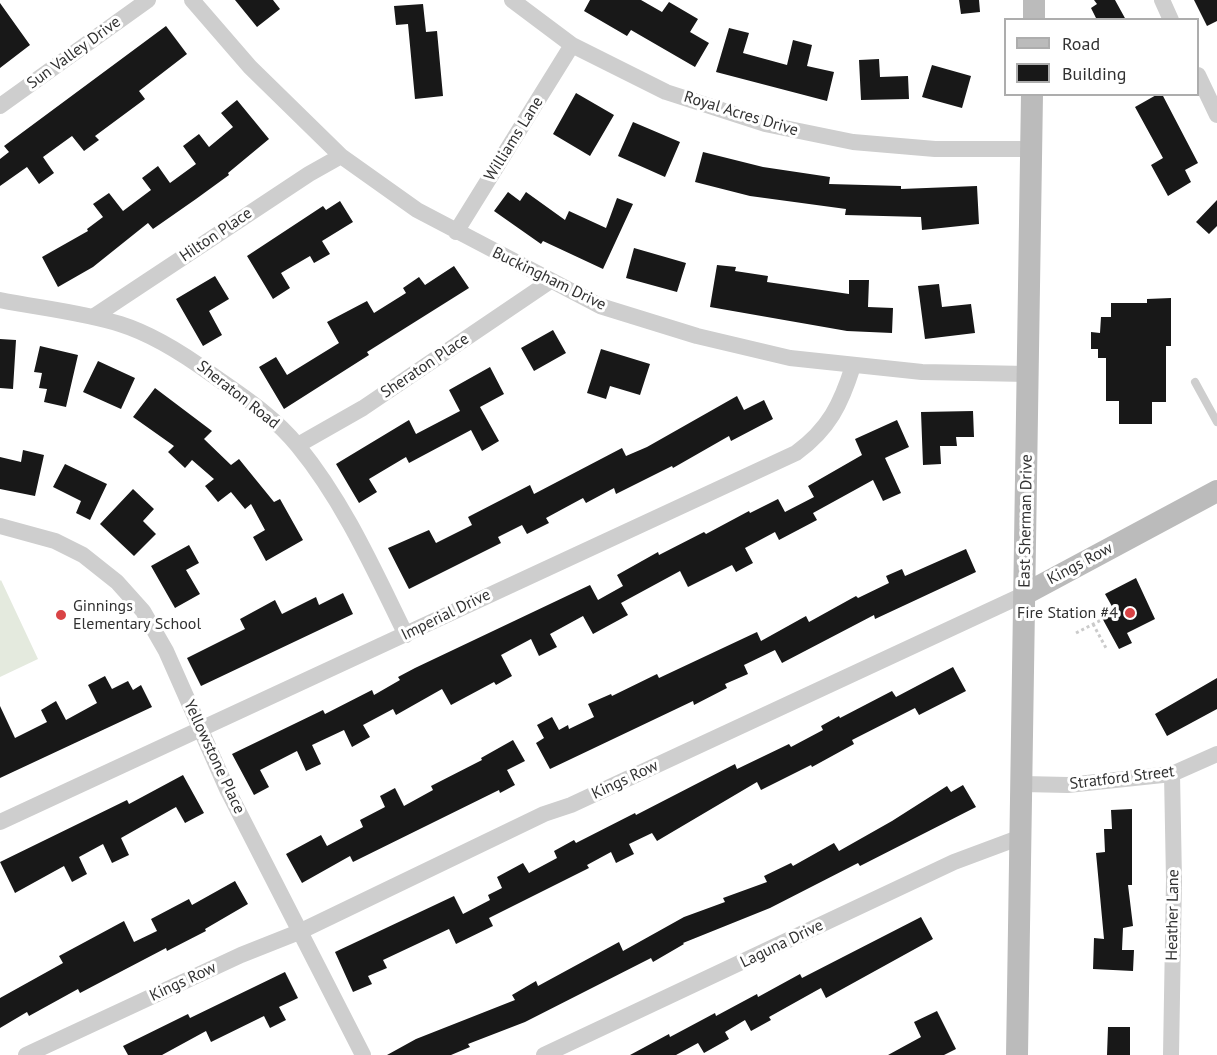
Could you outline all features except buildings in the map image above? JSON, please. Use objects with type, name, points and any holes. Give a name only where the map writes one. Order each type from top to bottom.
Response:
[{"type":"main road","points":[[1034,0],[1034,18]]},
{"type":"main road","name":"East Sherman Drive","points":[[1017,1055],[1032,96]]},
{"type":"main road","name":"Kings Row","points":[[1025,594],[1217,491]]},
{"type":"street","name":"Sun Valley Drive","points":[[0,106],[148,0]]},
{"type":"street","name":"Buckingham Drive","points":[[192,0],[250,67],[340,156],[417,210],[549,282],[600,306],[697,336],[790,358],[922,372],[1028,374]]},
{"type":"street","name":"Royal Acres Drive","points":[[512,0],[572,45],[666,92],[794,132],[853,142],[935,149],[1030,149]]},
{"type":"street","points":[[1162,0],[1170,18]]},
{"type":"street","name":"Williams Lane","points":[[456,232],[572,45]]},
{"type":"street","points":[[1199,79],[1217,115]]},
{"type":"street","name":"Hilton Place","points":[[93,317],[309,174],[340,156]]},
{"type":"street","name":"Sheraton Place","points":[[298,445],[363,408],[549,282]]},
{"type":"street","name":"Sheraton Road","points":[[0,300],[93,317],[140,331],[195,362],[261,409],[298,445],[333,495],[374,568],[406,635]]},
{"type":"street","name":"Imperial Drive","points":[[0,822],[796,453],[813,441],[840,405],[853,366]]},
{"type":"street","name":"Yellowstone Place","points":[[0,526],[56,541],[83,555],[117,582],[143,611],[166,651],[227,789],[363,1055]]},
{"type":"street","name":"Kings Row","points":[[26,1055],[241,955],[299,932],[544,814],[571,805],[1025,594]]},
{"type":"street","name":"Stratford Street","points":[[1023,784],[1068,785],[1172,774],[1217,754]]},
{"type":"street","name":"Heather Lane","points":[[1171,1055],[1174,880],[1172,774]]},
{"type":"street","name":"Laguna Drive","points":[[544,1055],[954,862],[1021,837]]},
{"type":"lane","points":[[1195,382],[1217,422]]},
{"type":"path","points":[[1076,633],[1103,619]]},
{"type":"path","points":[[1094,624],[1106,648]]},
{"type":"shaded area","points":[[0,581],[38,659],[0,677]]},
{"type":"place","name":"Fire Station #4","points":[[1130,613]]},
{"type":"place","name":"Ginnings Elementary School","points":[[61,615]]}]
